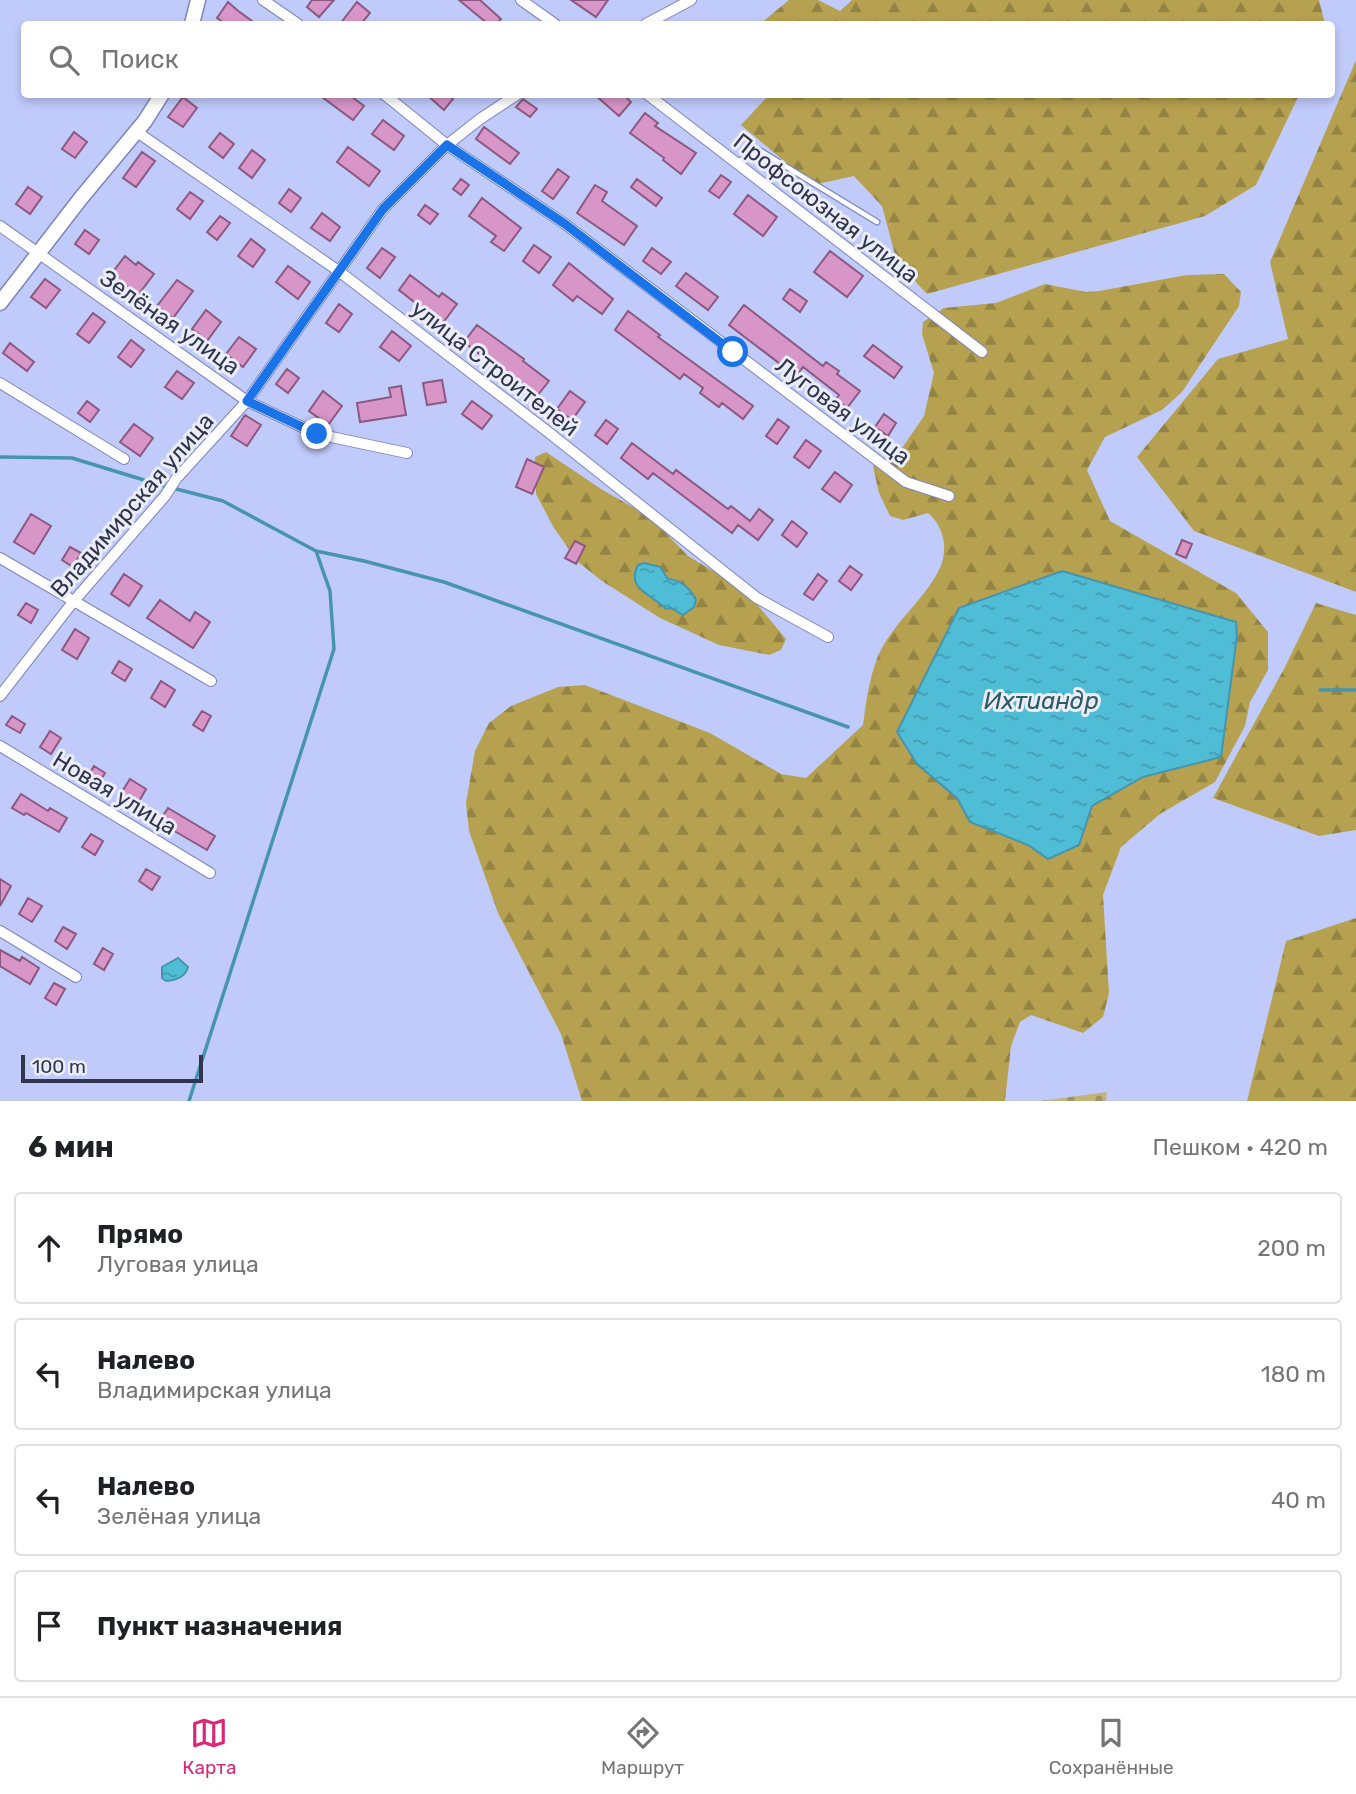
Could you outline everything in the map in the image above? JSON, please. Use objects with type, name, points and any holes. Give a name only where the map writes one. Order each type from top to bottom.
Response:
[{"type":"street","points":[[193,21],[198,0]]},
{"type":"street","points":[[263,0],[294,21]]},
{"type":"street","points":[[521,0],[551,21]]},
{"type":"street","points":[[652,21],[691,0]]},
{"type":"street","points":[[0,303],[137,132],[159,98]]},
{"type":"street","name":"Луговая улица","points":[[389,98],[447,145],[565,224],[906,482],[949,495]]},
{"type":"street","name":"Владимирская улица","points":[[0,696],[73,602],[165,496],[176,479],[247,401],[383,209],[447,145],[512,98]]},
{"type":"street","name":"Профсоюзная улица","points":[[653,98],[982,352]]},
{"type":"street","name":"улица Строителей","points":[[137,132],[340,272],[552,435],[757,598],[828,637]]},
{"type":"street","name":"Зелёная улица","points":[[0,226],[247,401],[317,434],[407,453]]},
{"type":"street","points":[[0,383],[124,459]]},
{"type":"street","points":[[0,558],[211,681]]},
{"type":"street","name":"Новая улица","points":[[0,746],[210,873]]},
{"type":"street","points":[[0,931],[76,977]]},
{"type":"lane","points":[[736,162],[759,150],[877,222]]},
{"type":"green space","points":[[789,0],[818,0],[840,11],[852,0],[1319,0],[1324,21],[764,21]]},
{"type":"green space","points":[[1356,60],[1356,592],[1194,531],[1137,457],[1218,359],[1288,339],[1270,262]]},
{"type":"green space","points":[[766,98],[1298,98],[1256,185],[1205,216],[927,294],[897,262],[882,206],[854,176],[813,185],[741,125]]},
{"type":"green space","points":[[1224,274],[1241,292],[1239,306],[1182,392],[1162,410],[1105,437],[1087,470],[1110,521],[1236,593],[1268,632],[1268,670],[1250,702],[1245,726],[1215,782],[1160,814],[1121,847],[1103,895],[1109,993],[1103,1017],[1083,1033],[1031,1015],[1020,1022],[1011,1046],[1005,1101],[582,1101],[561,1034],[498,913],[469,831],[466,803],[475,751],[489,723],[511,706],[558,687],[585,685],[710,733],[781,774],[806,778],[863,725],[870,682],[878,656],[891,633],[931,583],[941,564],[944,540],[934,519],[928,513],[903,520],[890,516],[879,493],[873,466],[898,454],[924,416],[934,373],[922,334],[923,322],[944,308],[996,303],[1045,284],[1086,292],[1187,275]],"holes":[[[1062,571],[1236,622],[1237,636],[1221,757],[1143,777],[1092,806],[1079,845],[1048,859],[1028,845],[970,822],[957,798]]]},
{"type":"green space","points":[[546,452],[601,489],[650,517],[688,556],[745,590],[786,639],[781,650],[769,655],[719,645],[660,618],[602,581],[578,562],[554,528],[536,494],[535,457]]},
{"type":"green space","points":[[1316,603],[1356,615],[1356,830],[1319,836],[1213,798],[1285,667]]},
{"type":"green space","points":[[1356,918],[1356,1101],[1247,1101],[1286,941]]},
{"type":"green space","points":[[1107,1092],[1106,1101],[1040,1101]]},
{"type":"water","points":[[644,563],[660,567],[668,579],[685,585],[696,600],[694,607],[683,615],[671,608],[666,609],[642,591],[635,580],[635,573],[638,565]]},
{"type":"water","name":"Ихтиандр","points":[[1062,571],[1236,622],[1237,636],[1221,757],[1143,777],[1092,806],[1079,845],[1048,859],[1028,845],[970,822],[957,798],[917,764],[897,732],[959,608]]},
{"type":"water","points":[[178,958],[188,967],[187,970],[180,977],[166,981],[162,978],[162,967]]},
{"type":"building","points":[[312,0],[334,0],[319,17],[307,7]]},
{"type":"building","points":[[459,0],[480,0],[501,19],[484,21]]},
{"type":"building","points":[[571,0],[608,0],[596,17]]},
{"type":"building","points":[[228,2],[252,21],[222,21],[217,18]]},
{"type":"building","points":[[357,2],[370,13],[363,21],[342,21]]},
{"type":"building","points":[[182,98],[197,108],[183,127],[168,117]]},
{"type":"building","points":[[323,98],[353,98],[364,106],[353,120]]},
{"type":"building","points":[[430,98],[453,99],[444,110]]},
{"type":"building","points":[[599,98],[627,98],[631,102],[619,116]]},
{"type":"building","points":[[523,99],[537,109],[530,117],[516,107]]},
{"type":"building","points":[[645,113],[658,123],[655,126],[696,153],[681,174],[630,133]]},
{"type":"building","points":[[383,120],[404,136],[394,150],[372,134]]},
{"type":"building","points":[[484,127],[519,153],[510,164],[476,139]]},
{"type":"building","points":[[74,132],[87,142],[75,158],[62,149]]},
{"type":"building","points":[[220,133],[234,144],[223,158],[209,147]]},
{"type":"building","points":[[348,147],[380,171],[369,186],[337,162]]},
{"type":"building","points":[[252,150],[265,160],[252,178],[239,168]]},
{"type":"building","points":[[142,152],[155,161],[136,187],[123,178]]},
{"type":"building","points":[[558,169],[569,177],[553,199],[542,191]]},
{"type":"building","points":[[721,175],[731,182],[719,198],[709,191]]},
{"type":"building","points":[[461,179],[469,185],[461,195],[453,189]]},
{"type":"building","points":[[637,179],[662,198],[656,206],[631,187]]},
{"type":"building","points":[[595,185],[607,192],[602,201],[637,226],[624,245],[577,213]]},
{"type":"building","points":[[28,187],[42,197],[30,214],[16,204]]},
{"type":"building","points":[[289,189],[301,198],[291,212],[279,203]]},
{"type":"building","points":[[190,192],[203,201],[190,219],[177,209]]},
{"type":"building","points":[[748,195],[777,217],[763,236],[734,214]]},
{"type":"building","points":[[482,198],[521,228],[504,251],[491,242],[496,236],[469,216]]},
{"type":"building","points":[[425,205],[438,214],[430,224],[418,215]]},
{"type":"building","points":[[322,213],[340,227],[330,241],[311,228]]},
{"type":"building","points":[[220,216],[230,223],[217,240],[207,232]]},
{"type":"building","points":[[85,230],[99,240],[89,254],[75,244]]},
{"type":"building","points":[[251,239],[265,250],[253,267],[238,256]]},
{"type":"building","points":[[534,245],[551,257],[539,273],[523,261]]},
{"type":"building","points":[[382,248],[395,257],[380,278],[367,268]]},
{"type":"building","points":[[652,248],[671,262],[661,274],[643,261]]},
{"type":"building","points":[[830,251],[863,276],[847,297],[814,272]]},
{"type":"building","points":[[125,256],[154,274],[138,295],[120,281],[118,284],[109,277]]},
{"type":"building","points":[[569,263],[613,299],[602,314],[577,296],[573,301],[553,285]]},
{"type":"building","points":[[288,266],[310,282],[298,299],[276,282]]},
{"type":"building","points":[[686,273],[718,297],[708,310],[676,286]]},
{"type":"building","points":[[410,275],[439,297],[442,293],[457,304],[442,324],[399,290]]},
{"type":"building","points":[[45,279],[60,290],[46,308],[31,297]]},
{"type":"building","points":[[177,280],[193,291],[173,318],[157,306]]},
{"type":"building","points":[[790,289],[807,301],[800,312],[783,299]]},
{"type":"building","points":[[339,304],[352,314],[339,332],[326,323]]},
{"type":"building","points":[[744,305],[823,366],[826,362],[839,371],[837,374],[860,391],[847,408],[836,399],[839,395],[803,367],[796,376],[729,325]]},
{"type":"building","points":[[206,310],[221,322],[207,341],[192,329]]},
{"type":"building","points":[[628,311],[660,335],[658,337],[753,406],[743,419],[722,403],[719,407],[700,393],[703,388],[684,374],[680,379],[615,330]]},
{"type":"building","points":[[93,313],[105,322],[89,343],[77,334]]},
{"type":"building","points":[[477,325],[549,381],[537,396],[464,342]]},
{"type":"building","points":[[392,331],[411,346],[399,361],[380,347]]},
{"type":"building","points":[[239,337],[256,349],[243,367],[226,354]]},
{"type":"building","points":[[131,340],[144,350],[131,367],[118,357]]},
{"type":"building","points":[[10,343],[34,362],[27,371],[3,353]]},
{"type":"building","points":[[873,345],[902,367],[894,378],[864,356]]},
{"type":"building","points":[[287,369],[299,378],[288,393],[276,384]]},
{"type":"building","points":[[177,371],[194,383],[182,399],[165,387]]},
{"type":"building","points":[[442,380],[446,402],[427,405],[423,383]]},
{"type":"building","points":[[401,386],[406,415],[360,422],[357,403],[391,397],[389,388]]},
{"type":"building","points":[[323,391],[342,406],[328,425],[309,411]]},
{"type":"building","points":[[570,391],[585,402],[572,420],[557,409]]},
{"type":"building","points":[[87,401],[99,410],[90,422],[78,413]]},
{"type":"building","points":[[472,401],[492,416],[482,429],[462,414]]},
{"type":"building","points":[[884,414],[896,423],[888,436],[875,427]]},
{"type":"building","points":[[245,415],[261,425],[247,446],[231,436]]},
{"type":"building","points":[[778,419],[789,427],[777,444],[766,436]]},
{"type":"building","points":[[606,420],[618,429],[607,444],[595,435]]},
{"type":"building","points":[[134,424],[153,438],[140,456],[120,442]]},
{"type":"building","points":[[806,440],[821,451],[809,468],[794,457]]},
{"type":"building","points":[[632,443],[673,474],[676,470],[728,509],[731,506],[750,521],[759,509],[773,520],[758,540],[738,525],[732,533],[653,473],[648,479],[621,458]]},
{"type":"building","points":[[527,459],[544,467],[532,494],[516,487]]},
{"type":"building","points":[[835,472],[852,485],[840,502],[822,489]]},
{"type":"building","points":[[31,514],[51,526],[34,554],[14,542]]},
{"type":"building","points":[[792,521],[807,533],[797,547],[782,535]]},
{"type":"building","points":[[1182,540],[1192,544],[1186,558],[1176,554]]},
{"type":"building","points":[[575,541],[585,546],[576,564],[565,558]]},
{"type":"building","points":[[70,547],[81,553],[73,567],[62,560]]},
{"type":"building","points":[[850,566],[862,575],[851,590],[839,581]]},
{"type":"building","points":[[124,574],[142,586],[129,606],[111,594]]},
{"type":"building","points":[[818,574],[827,581],[813,600],[804,594]]},
{"type":"building","points":[[160,600],[190,621],[195,612],[210,622],[193,648],[147,618]]},
{"type":"building","points":[[26,603],[38,610],[31,623],[18,615]]},
{"type":"building","points":[[75,629],[89,638],[77,659],[62,650]]},
{"type":"building","points":[[119,661],[132,669],[125,681],[112,673]]},
{"type":"building","points":[[161,681],[175,690],[165,707],[151,698]]},
{"type":"building","points":[[202,711],[211,716],[203,731],[193,725]]},
{"type":"building","points":[[12,716],[25,724],[20,733],[6,725]]},
{"type":"building","points":[[50,731],[61,738],[51,754],[40,747]]},
{"type":"building","points":[[94,766],[105,773],[97,786],[86,780]]},
{"type":"building","points":[[130,779],[146,789],[137,805],[120,795]]},
{"type":"building","points":[[21,794],[48,811],[50,808],[67,818],[59,832],[12,808]]},
{"type":"building","points":[[168,808],[215,836],[207,850],[159,822]]},
{"type":"building","points":[[91,834],[103,841],[95,855],[82,847]]},
{"type":"building","points":[[146,869],[160,877],[152,890],[139,881]]},
{"type":"building","points":[[0,879],[11,886],[0,906]]},
{"type":"building","points":[[28,898],[42,906],[32,922],[19,914]]},
{"type":"building","points":[[63,927],[76,934],[67,949],[55,941]]},
{"type":"building","points":[[103,948],[113,954],[104,970],[94,964]]},
{"type":"building","points":[[0,950],[20,961],[22,957],[39,968],[30,984],[0,966]]},
{"type":"building","points":[[54,983],[65,989],[56,1005],[45,998]]},
{"type":"waterway","points":[[0,457],[72,458],[223,501],[316,551],[444,582],[848,727]]},
{"type":"waterway","points":[[189,1101],[334,649],[330,591],[316,551]]},
{"type":"waterway","points":[[1320,690],[1356,690]]},
{"type":"route","points":[[317,434],[247,401],[383,209],[447,145],[565,224],[733,352]]}]
